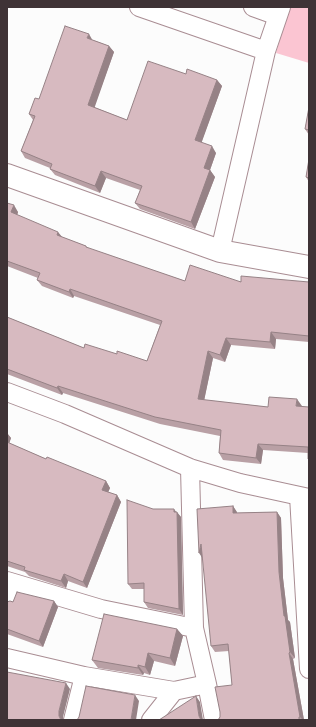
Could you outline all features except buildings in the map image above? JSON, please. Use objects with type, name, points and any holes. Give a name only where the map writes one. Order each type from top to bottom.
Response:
[{"type":"street","points":[[139,7],[266,51]]},
{"type":"street","points":[[220,251],[266,51],[279,11],[253,7]]},
{"type":"street","points":[[7,174],[220,251],[309,267]]},
{"type":"street","points":[[7,392],[72,417],[190,468],[240,483],[304,497],[309,669]]},
{"type":"street","points":[[190,468],[194,628],[214,720]]},
{"type":"street","points":[[8,588],[194,628]]},
{"type":"street","points":[[7,658],[84,676],[174,692],[207,684]]},
{"type":"street","points":[[73,720],[84,676]]},
{"type":"street","points":[[151,720],[174,692]]},
{"type":"shaded area","points":[[289,7],[309,7],[309,63],[276,53]]}]
